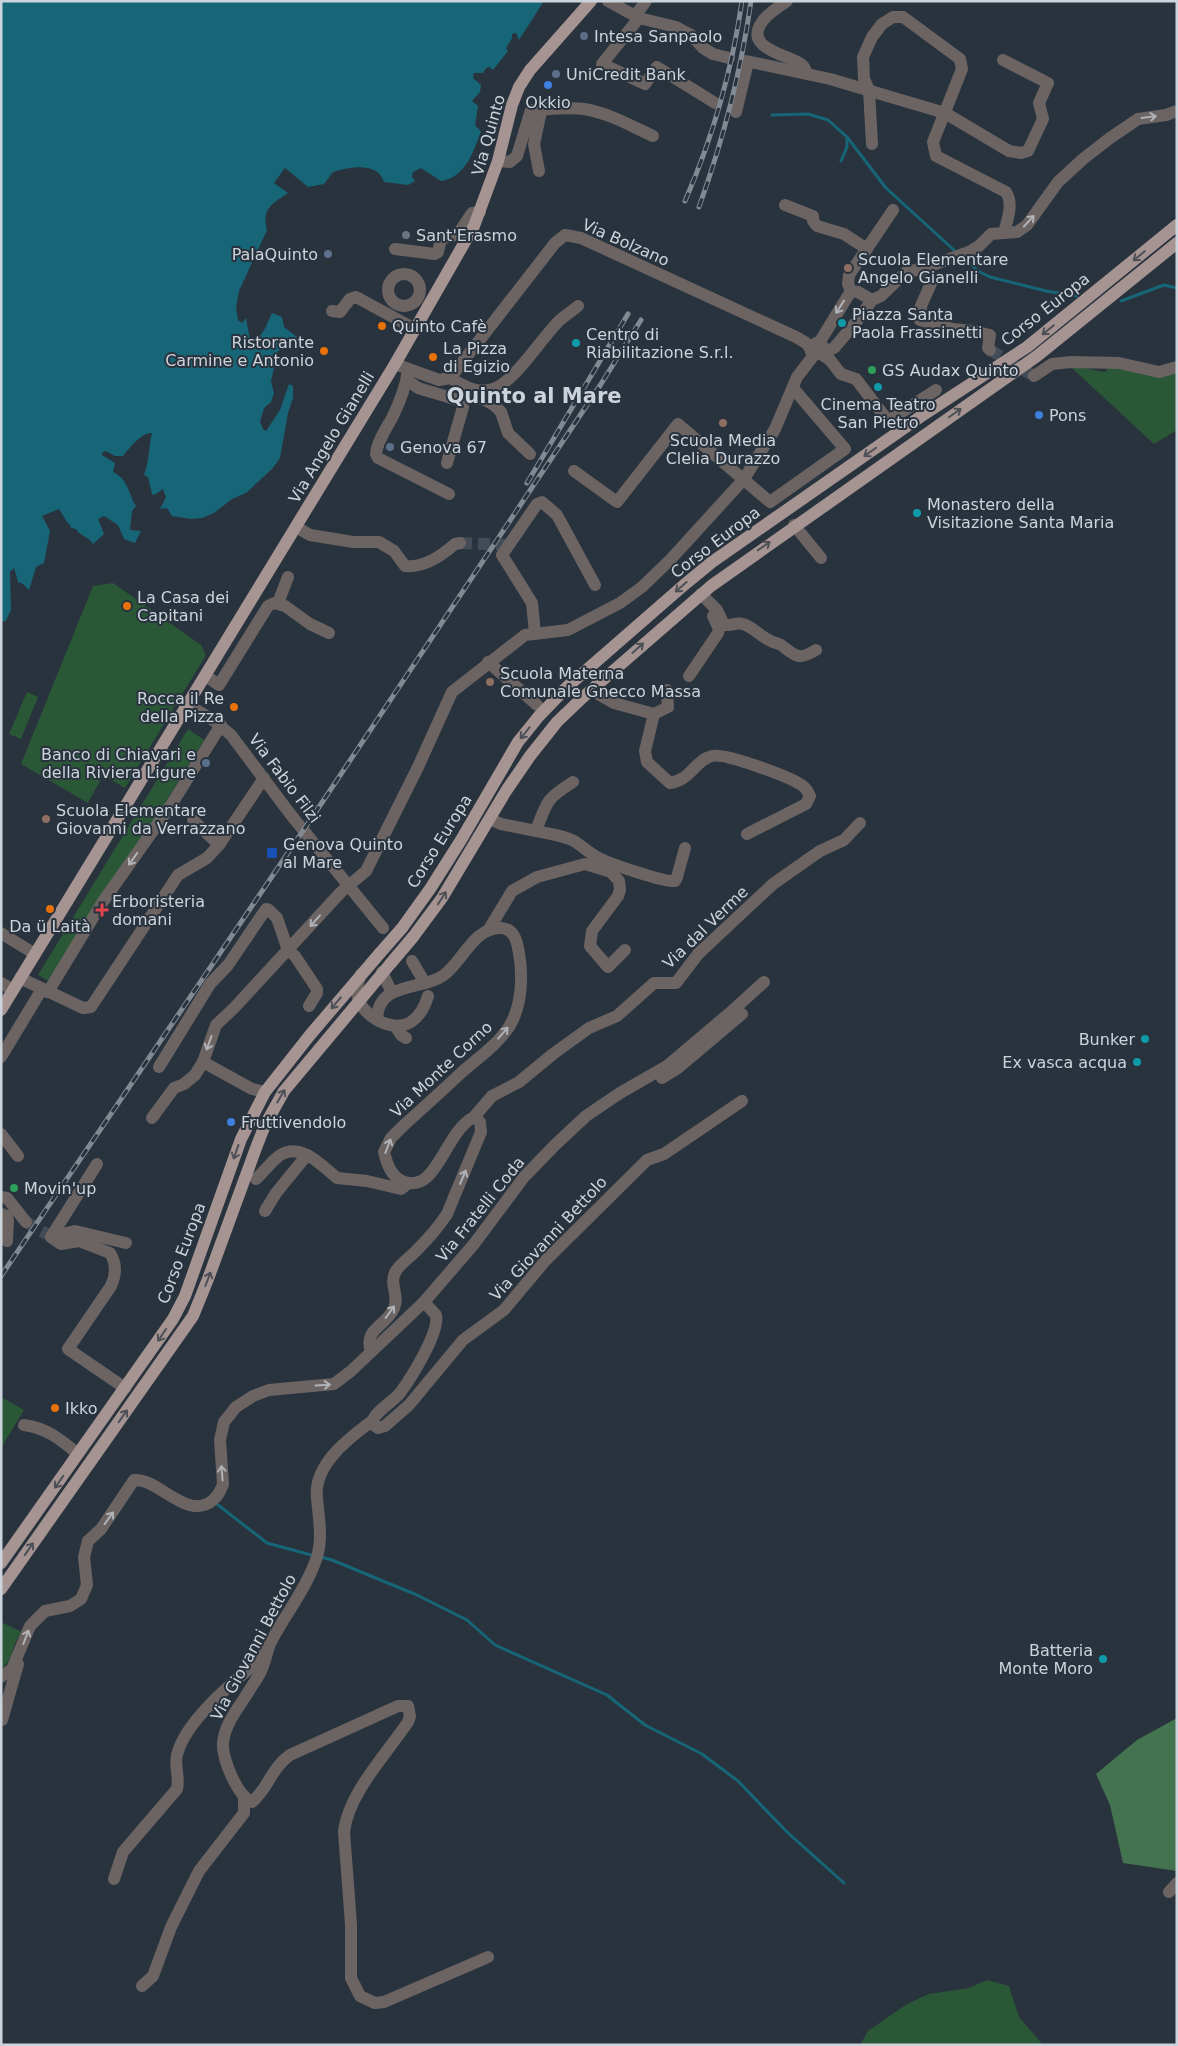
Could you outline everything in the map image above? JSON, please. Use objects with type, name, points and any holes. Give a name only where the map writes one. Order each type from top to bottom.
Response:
[{"type":"main road","name":"Via Quinto","points":[[480,212],[498,161],[512,105],[519,87],[530,70],[590,1]]},
{"type":"main road","name":"Via Angelo Gianelli","points":[[1,1010],[395,364],[474,226],[480,212]]},
{"type":"main road","name":"Corso Europa","points":[[1,1563],[173,1319],[185,1296],[241,1139],[265,1092],[275,1077],[361,974],[402,928],[435,881],[519,740],[543,711],[567,687],[712,562],[920,417],[1027,347],[1177,225]]},
{"type":"main road","name":"Corso Europa","points":[[1,1589],[193,1316],[265,1125],[284,1091],[413,937],[442,898],[506,791],[542,738],[591,690],[794,525],[1037,356],[1177,243]]},
{"type":"street","points":[[608,1],[637,17],[676,27],[691,35],[703,48],[713,54],[729,58]]},
{"type":"street","points":[[646,1],[637,17],[602,64],[645,84],[657,67],[715,103]]},
{"type":"street","points":[[787,1],[761,23],[760,40],[764,46],[801,65],[807,74]]},
{"type":"street","points":[[872,144],[869,90],[864,80],[863,56],[872,37],[882,24],[893,17],[903,17],[960,59],[962,69],[933,142],[936,156],[1006,192],[1009,196],[1010,207],[1004,233]]},
{"type":"street","points":[[736,112],[747,62],[807,74],[945,113],[1010,151],[1021,153],[1028,151],[1043,120],[1039,103],[1048,83],[1003,60]]},
{"type":"street","points":[[498,161],[510,162],[517,156],[531,110],[586,109],[612,117],[653,136]]},
{"type":"street","points":[[538,110],[540,116],[534,144],[540,171]]},
{"type":"street","points":[[817,350],[828,351],[834,348],[877,298],[906,272],[921,269],[969,252],[979,246],[991,234],[1016,232],[1027,225],[1058,182],[1110,138],[1138,119],[1166,115],[1177,111]]},
{"type":"street","points":[[785,205],[813,216],[817,226],[844,234],[866,249]]},
{"type":"street","points":[[851,291],[848,284],[849,275],[893,210]]},
{"type":"street","points":[[395,249],[435,254],[438,252],[442,239],[458,234],[472,213],[480,212]]},
{"type":"street","name":"Via Bolzano","points":[[450,378],[555,243],[565,235],[575,236],[589,242],[796,337],[817,350]]},
{"type":"street","points":[[921,269],[932,281],[927,288],[921,306],[920,320],[953,329],[990,335],[988,348],[990,350]]},
{"type":"street","points":[[851,291],[877,298]]},
{"type":"street","points":[[152,1118],[174,1088],[184,1084],[195,1075],[203,1062],[216,1025],[348,886],[366,871],[418,767],[452,692],[525,634],[568,630],[620,603],[642,587],[671,559],[744,479],[775,430],[800,372],[817,350],[851,291]]},
{"type":"street","points":[[419,294],[432,300]]},
{"type":"street","points":[[332,311],[340,312],[350,299],[356,298],[415,330]]},
{"type":"street","points":[[407,375],[439,380],[450,378],[467,388],[475,390],[494,389],[508,380],[560,321],[578,306]]},
{"type":"street","points":[[817,350],[830,360],[841,374],[856,379],[888,421],[936,390]]},
{"type":"street","points":[[1034,376],[1052,364],[1071,362],[1119,362],[1159,372],[1177,367]]},
{"type":"street","points":[[395,364],[418,388],[458,400],[462,403],[463,407],[447,463]]},
{"type":"street","points":[[407,375],[393,416],[376,454],[378,458],[449,494]]},
{"type":"street","points":[[450,378],[454,388],[494,405],[501,412],[508,433],[530,454]]},
{"type":"street","points":[[574,470],[617,502],[678,424],[770,502],[845,449],[793,388]]},
{"type":"street","points":[[535,633],[532,603],[502,555],[537,504],[542,502],[556,515],[595,585]]},
{"type":"street","points":[[794,525],[820,558]]},
{"type":"street","points":[[296,527],[310,535],[353,542],[379,542],[394,551],[405,566],[414,567],[432,561],[455,544],[460,543]]},
{"type":"street","points":[[278,603],[288,577]]},
{"type":"street","points":[[704,597],[717,610],[724,625],[731,626],[736,623],[745,625],[770,641],[780,644],[794,656],[806,656],[816,650]]},
{"type":"street","points":[[690,676],[719,629],[704,597]]},
{"type":"street","points":[[206,676],[219,685],[268,606],[278,603],[310,624],[329,633]]},
{"type":"street","points":[[488,662],[537,705]]},
{"type":"street","points":[[591,690],[614,703],[654,714],[668,707],[666,690]]},
{"type":"street","name":"Via Fabio Filzi","points":[[188,705],[221,725],[231,735],[348,886],[383,928]]},
{"type":"street","points":[[654,714],[645,751],[647,762],[670,783],[676,782],[690,774],[701,761],[712,756],[730,757],[794,780],[806,788],[810,796],[806,804],[747,834]]},
{"type":"street","points":[[1,1057],[102,903],[171,804],[221,725]]},
{"type":"street","points":[[20,978],[83,1008],[91,1007],[178,875],[207,858],[219,845],[264,778]]},
{"type":"street","points":[[536,831],[546,803],[553,795],[573,782]]},
{"type":"street","points":[[490,819],[501,824],[574,840],[597,857],[617,866],[668,882],[675,880],[677,877],[685,848]]},
{"type":"street","points":[[193,820],[219,845]]},
{"type":"street","name":"Via dal Verme","points":[[474,1117],[492,1096],[519,1082],[588,1028],[618,1016],[654,983],[676,983],[698,954],[773,884],[820,851],[844,840],[860,823]]},
{"type":"street","points":[[377,1019],[377,1012],[382,1002],[392,993],[445,975],[462,954],[489,929],[512,891],[537,877],[585,864],[611,872],[619,881],[620,890],[618,896],[592,931],[590,946],[608,967],[625,950]]},
{"type":"street","points":[[159,1067],[210,984],[228,964],[266,909],[277,918],[288,950],[295,956],[317,989],[309,1006]]},
{"type":"street","name":"Via Monte Corno","points":[[408,1183],[396,1178],[386,1160],[384,1152],[391,1138],[489,1049],[508,1027],[515,1012],[521,983],[521,965],[517,941],[512,932],[503,928],[489,929]]},
{"type":"street","points":[[3,929],[35,954]]},
{"type":"street","points":[[412,961],[422,978]]},
{"type":"street","points":[[387,968],[392,993]]},
{"type":"street","points":[[361,974],[356,991],[358,1001],[364,1011],[377,1019],[395,1026],[410,1023],[419,1014],[428,996]]},
{"type":"street","name":"Via Fratelli Coda","points":[[371,1352],[424,1302],[474,1244],[524,1177],[586,1116],[620,1093],[667,1066],[764,982]]},
{"type":"street","points":[[1,983],[13,990]]},
{"type":"street","name":"Via Fratelli Coda","points":[[620,1093],[631,1096],[678,1068],[742,1014]]},
{"type":"street","points":[[395,1026],[401,1035],[406,1038]]},
{"type":"street","points":[[203,1062],[252,1089],[265,1092]]},
{"type":"street","name":"Via Giovanni Bettolo","points":[[372,1421],[374,1426],[382,1427],[402,1412],[432,1379],[463,1340],[504,1310],[545,1261],[647,1160],[664,1154],[742,1101]]},
{"type":"street","points":[[1,1677],[12,1669],[30,1626],[45,1611],[70,1606],[81,1599],[87,1585],[84,1557],[88,1541],[101,1529],[134,1480],[144,1482],[192,1505],[210,1503],[222,1489],[220,1440],[224,1422],[236,1407],[252,1396],[269,1390],[334,1384],[371,1352],[368,1342],[371,1334],[392,1313],[396,1305],[396,1296],[392,1285],[396,1270],[440,1226],[447,1214],[481,1132],[480,1122],[474,1117],[457,1130],[429,1178],[417,1184],[408,1183],[401,1189],[368,1181],[337,1178],[307,1155],[297,1152],[282,1154],[256,1179]]},
{"type":"street","points":[[1,1134],[18,1156]]},
{"type":"street","points":[[265,1211],[276,1193],[307,1155]]},
{"type":"street","points":[[49,1236],[97,1164]]},
{"type":"street","points":[[1,1197],[7,1198],[26,1222]]},
{"type":"street","points":[[1,1214],[7,1216],[8,1241]]},
{"type":"street","points":[[49,1236],[76,1231],[126,1243]]},
{"type":"street","points":[[49,1236],[61,1244],[80,1241],[110,1253],[116,1269],[115,1278],[68,1349],[125,1388]]},
{"type":"street","name":"Via Giovanni Bettolo","points":[[244,1796],[226,1765],[223,1754],[223,1741],[226,1729],[263,1667],[270,1645],[306,1584],[318,1556],[321,1522],[316,1496],[317,1485],[323,1471],[343,1444],[372,1421],[401,1392],[432,1338],[437,1320],[436,1315],[424,1302]]},
{"type":"street","points":[[24,1425],[35,1426],[56,1435],[78,1454]]},
{"type":"street","points":[[114,1879],[123,1852],[177,1789],[179,1780],[177,1756],[184,1739],[213,1701],[260,1660],[270,1645]]},
{"type":"street","points":[[2,1720],[15,1680],[18,1665],[17,1659]]},
{"type":"street","points":[[244,1796],[249,1801],[255,1799],[275,1768],[290,1755],[398,1706],[408,1706],[410,1716],[408,1722],[364,1786],[348,1813],[345,1823],[351,1978],[360,1996],[374,2003],[384,2002],[488,1957]]},
{"type":"street","points":[[142,1986],[153,1976],[171,1927],[199,1871],[244,1813],[244,1796]]},
{"type":"green space","points":[[1112,364],[1177,370],[1177,430],[1154,444],[1072,368],[1078,367],[1105,372]]},
{"type":"green space","points":[[113,583],[201,645],[206,655],[125,788],[103,775],[88,803],[21,764],[93,586]]},
{"type":"green space","points":[[27,692],[38,697],[21,739],[9,734]]},
{"type":"green space","points":[[188,729],[204,740],[52,983],[38,975]]},
{"type":"green space","points":[[1,1397],[24,1410],[1,1448]]},
{"type":"green space","points":[[1,1622],[22,1632],[18,1637],[11,1657],[1,1669]]},
{"type":"green space","points":[[1177,1718],[1177,1871],[1123,1863],[1110,1805],[1096,1774],[1137,1740]]},
{"type":"green space","points":[[987,1980],[1009,1986],[1019,2017],[1043,2045],[860,2045],[868,2031],[907,2004],[929,1994],[969,1988]]},
{"type":"water","points":[[1,1],[544,1],[519,40],[516,33],[512,34],[512,38],[506,48],[508,51],[493,70],[489,67],[483,73],[474,73],[473,78],[481,85],[480,92],[472,101],[478,106],[475,125],[481,131],[472,155],[456,175],[441,181],[421,168],[413,172],[412,177],[415,181],[408,185],[384,182],[381,175],[376,171],[369,168],[355,167],[333,172],[324,184],[308,187],[285,168],[274,183],[288,193],[273,204],[267,212],[267,230],[239,291],[236,307],[238,320],[242,323],[246,318],[250,340],[261,334],[272,313],[282,317],[284,327],[297,337],[289,346],[278,351],[271,381],[274,393],[271,402],[264,408],[260,422],[266,431],[280,410],[289,384],[293,386],[293,398],[288,413],[280,458],[272,469],[246,493],[232,499],[214,513],[202,518],[191,519],[172,516],[167,508],[160,509],[166,497],[163,489],[154,495],[152,494],[148,477],[144,475],[152,433],[148,433],[140,438],[123,456],[115,456],[106,451],[102,453],[102,455],[115,463],[113,472],[125,483],[136,506],[132,511],[130,530],[141,531],[135,543],[124,539],[118,525],[104,516],[98,519],[104,534],[93,544],[76,529],[71,528],[59,509],[42,516],[50,531],[44,563],[36,567],[29,590],[18,582],[14,568],[10,572],[11,610],[5,622],[1,620]]},
{"type":"waterway","points":[[772,115],[808,114],[828,120],[847,137],[886,188],[955,251]]},
{"type":"waterway","points":[[841,161],[847,147],[847,138]]},
{"type":"waterway","points":[[964,258],[978,271],[990,277],[1046,291],[1077,296]]},
{"type":"waterway","points":[[1121,301],[1164,285],[1177,288]]},
{"type":"waterway","points":[[218,1505],[267,1543],[315,1556]]},
{"type":"waterway","points":[[321,1557],[417,1595],[467,1620],[495,1645],[607,1695],[645,1725],[702,1754],[738,1781],[787,1832],[844,1883]]},
{"type":"tunnel","points":[[990,350],[1034,376]]},
{"type":"tunnel","points":[[460,543],[509,545]]},
{"type":"tunnel","points":[[26,1222],[47,1234]]},
{"type":"railway","points":[[685,201],[713,128],[733,52],[742,1]]},
{"type":"railway","points":[[699,207],[716,157],[730,106],[742,54],[751,1]]},
{"type":"railway","points":[[527,483],[628,314]]},
{"type":"railway","points":[[1,1276],[313,816],[601,384],[641,320]]},
{"type":"place","name":"Intesa Sanpaolo","points":[[584,36]]},
{"type":"place","name":"UniCredit Bank","points":[[556,74]]},
{"type":"place","name":"Okkio","points":[[548,85]]},
{"type":"place","name":"Sant'Erasmo","points":[[406,235]]},
{"type":"place","name":"PalaQuinto","points":[[328,254]]},
{"type":"place","name":"Scuola Elementare Angelo Gianelli","points":[[848,268]]},
{"type":"place","name":"Piazza Santa Paola Frassinetti","points":[[842,323]]},
{"type":"place","name":"Quinto Cafè","points":[[382,326]]},
{"type":"place","name":"Centro di Riabilitazione S.r.l.","points":[[576,343]]},
{"type":"place","name":"Ristorante Carmine e Antonio","points":[[324,351]]},
{"type":"place","name":"La Pizza di Egizio","points":[[433,357]]},
{"type":"place","name":"GS Audax Quinto","points":[[872,370]]},
{"type":"place","name":"Cinema Teatro San Pietro","points":[[878,387]]},
{"type":"place","name":"Pons","points":[[1039,415]]},
{"type":"place","name":"Scuola Media Clelia Durazzo","points":[[723,423]]},
{"type":"place","name":"Genova 67","points":[[390,447]]},
{"type":"place","name":"Monastero della Visitazione Santa Maria","points":[[917,513]]},
{"type":"place","name":"La Casa dei Capitani","points":[[127,606]]},
{"type":"place","name":"Scuola Materna Comunale Gnecco Massa","points":[[490,682]]},
{"type":"place","name":"Rocca il Re della Pizza","points":[[234,707]]},
{"type":"place","name":"Banco di Chiavari e della Riviera Ligure","points":[[206,763]]},
{"type":"place","name":"Scuola Elementare Giovanni da Verrazzano","points":[[46,819]]},
{"type":"place","name":"Genova Quinto al Mare","points":[[272,853]]},
{"type":"place","name":"Da ü Laità","points":[[50,909]]},
{"type":"place","name":"Erboristeria domani","points":[[102,910]]},
{"type":"place","name":"Bunker","points":[[1145,1039]]},
{"type":"place","name":"Ex vasca acqua","points":[[1137,1062]]},
{"type":"place","name":"Fruttivendolo","points":[[231,1122]]},
{"type":"place","name":"Movin'up","points":[[14,1188]]},
{"type":"place","name":"Ikko","points":[[55,1408]]},
{"type":"place","name":"Batteria Monte Moro","points":[[1103,1659]]},
{"type":"district","name":"Quinto al Mare","points":[[534,396]]}]
